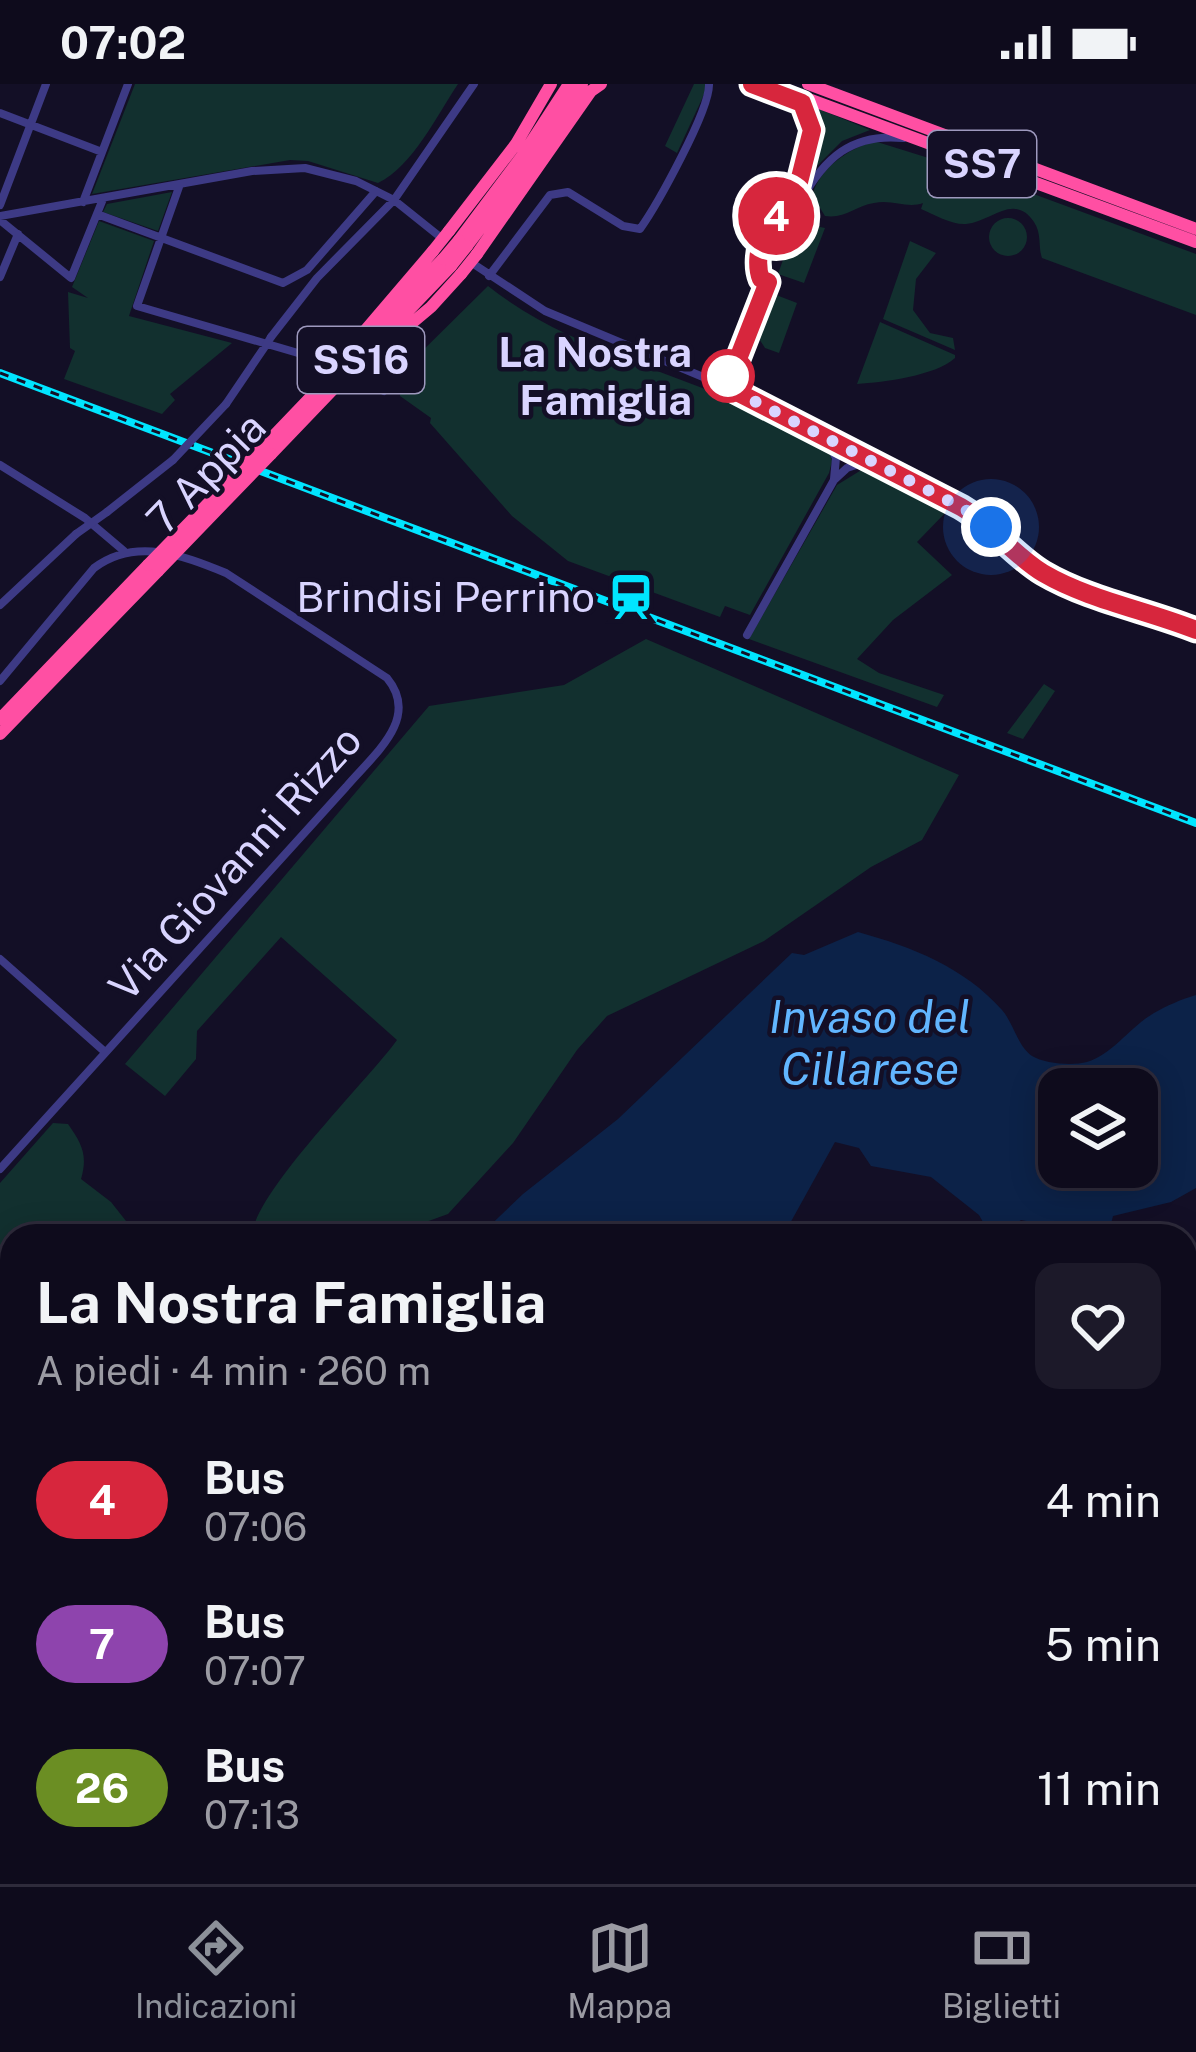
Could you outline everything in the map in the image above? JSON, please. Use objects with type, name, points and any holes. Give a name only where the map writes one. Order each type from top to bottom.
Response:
[{"type":"highway","points":[[463,243],[551,84]]},
{"type":"highway","name":"SS16","points":[[553,120],[568,84]]},
{"type":"highway","name":"SS16","points":[[447,262],[582,84]]},
{"type":"highway","points":[[319,397],[337,364],[447,262],[601,84]]},
{"type":"highway","name":"SS7","points":[[768,84],[1196,242]]},
{"type":"highway","name":"SS7","points":[[808,84],[1196,229]]},
{"type":"highway","name":"7 Appia","points":[[153,568],[447,262]]},
{"type":"highway","name":"SS16","points":[[0,719],[153,568]]},
{"type":"highway","name":"SS16","points":[[0,734],[153,568]]},
{"type":"street","points":[[0,205],[46,84]]},
{"type":"street","points":[[83,202],[128,84]]},
{"type":"street","points":[[0,605],[76,534],[173,460],[226,404],[317,278],[394,200],[474,84]]},
{"type":"street","points":[[489,276],[550,195],[568,193],[623,226],[640,229],[710,96],[709,84]]},
{"type":"street","points":[[752,84],[802,103],[808,113],[810,147],[798,200],[818,171],[855,142],[878,136],[917,140]]},
{"type":"street","points":[[0,113],[102,152]]},
{"type":"street","points":[[0,218],[268,168],[305,168],[356,181],[394,200],[489,276],[579,328],[727,387],[977,516],[1035,567],[1061,583],[1196,630]]},
{"type":"street","points":[[179,187],[137,306],[322,361]]},
{"type":"street","points":[[97,214],[284,283],[307,270],[376,191]]},
{"type":"street","points":[[0,218],[71,278],[103,199]]},
{"type":"street","points":[[0,274],[18,235]]},
{"type":"street","points":[[359,376],[384,391]]},
{"type":"street","points":[[825,437],[842,467]]},
{"type":"street","points":[[747,635],[851,451]]},
{"type":"street","points":[[842,467],[870,460]]},
{"type":"street","points":[[0,465],[85,518],[124,551],[94,568],[0,681]]},
{"type":"street","name":"Via Giovanni Rizzo","points":[[0,1169],[346,787],[392,732],[402,712],[399,692],[388,678],[226,574],[158,551],[124,551]]},
{"type":"street","points":[[0,959],[105,1052]]},
{"type":"green space","points":[[135,84],[458,84],[413,152],[378,183],[290,160],[92,194]]},
{"type":"green space","points":[[694,84],[707,88],[677,153],[665,146]]},
{"type":"green space","points":[[814,107],[870,130],[842,141],[808,175],[821,137]]},
{"type":"green space","points":[[874,141],[935,160],[941,171],[985,176],[1196,254],[1196,315],[1042,258],[1036,227],[1018,209],[966,224],[921,209],[923,203],[874,203],[825,216],[812,195],[822,176],[845,155]]},
{"type":"green space","points":[[172,192],[158,231],[103,212],[107,204]]},
{"type":"green space","points":[[1008,218],[1021,224],[1027,237],[1021,250],[1008,256],[995,250],[989,237],[995,224]]},
{"type":"green space","points":[[99,221],[154,241],[129,316],[232,343],[170,394],[175,400],[162,414],[64,379],[75,351],[70,348],[68,292],[88,298],[72,287]]},
{"type":"green space","points":[[811,225],[825,228],[804,283],[778,274],[790,240]]},
{"type":"green space","points":[[910,241],[936,253],[916,279],[913,310],[930,333],[953,338],[955,350],[883,319]]},
{"type":"green space","points":[[488,286],[568,335],[746,406],[829,451],[829,473],[750,615],[725,606],[720,617],[568,561],[512,516],[430,423],[431,418],[400,396],[401,372]]},
{"type":"green space","points":[[771,293],[797,303],[779,353],[765,348],[756,334]]},
{"type":"green space","points":[[880,322],[955,358],[922,374],[857,384]]},
{"type":"green space","points":[[863,469],[948,510],[917,542],[952,575],[893,620],[857,659],[879,673],[944,695],[937,707],[749,639],[837,485]]},
{"type":"green space","points":[[646,639],[959,775],[922,840],[871,867],[764,941],[607,1016],[577,1050],[513,1143],[448,1214],[420,1224],[256,1224],[290,1167],[397,1040],[281,937],[197,1031],[196,1059],[165,1096],[125,1064],[429,706],[564,685]]},
{"type":"green space","points":[[1044,684],[1055,691],[1023,739],[1007,733]]},
{"type":"green space","points":[[53,1123],[68,1124],[84,1156],[81,1179],[111,1202],[125,1224],[0,1224],[0,1183]]},
{"type":"water","name":"Invaso del Cillarese","points":[[858,932],[954,970],[987,995],[1032,1056],[1059,1064],[1096,1058],[1154,1013],[1196,995],[1196,1188],[1171,1202],[1113,1216],[1111,1224],[1021,1220],[984,1224],[931,1177],[871,1166],[859,1148],[835,1142],[790,1224],[492,1224],[618,1119],[792,953],[804,955]]},
{"type":"railway","points":[[0,373],[1196,823]]},
{"type":"bus line","name":"4","points":[[752,84],[802,103],[812,130],[795,198],[783,203],[769,224],[756,258],[761,279],[768,282],[727,387],[961,507],[1061,583],[1196,630]]},
{"type":"place","name":"La Nostra Famiglia","points":[[728,376]]},
{"type":"place","name":"Brindisi Perrino","points":[[631,597]]},
{"type":"route","points":[[728,376],[727,387],[961,507],[991,527]]}]
